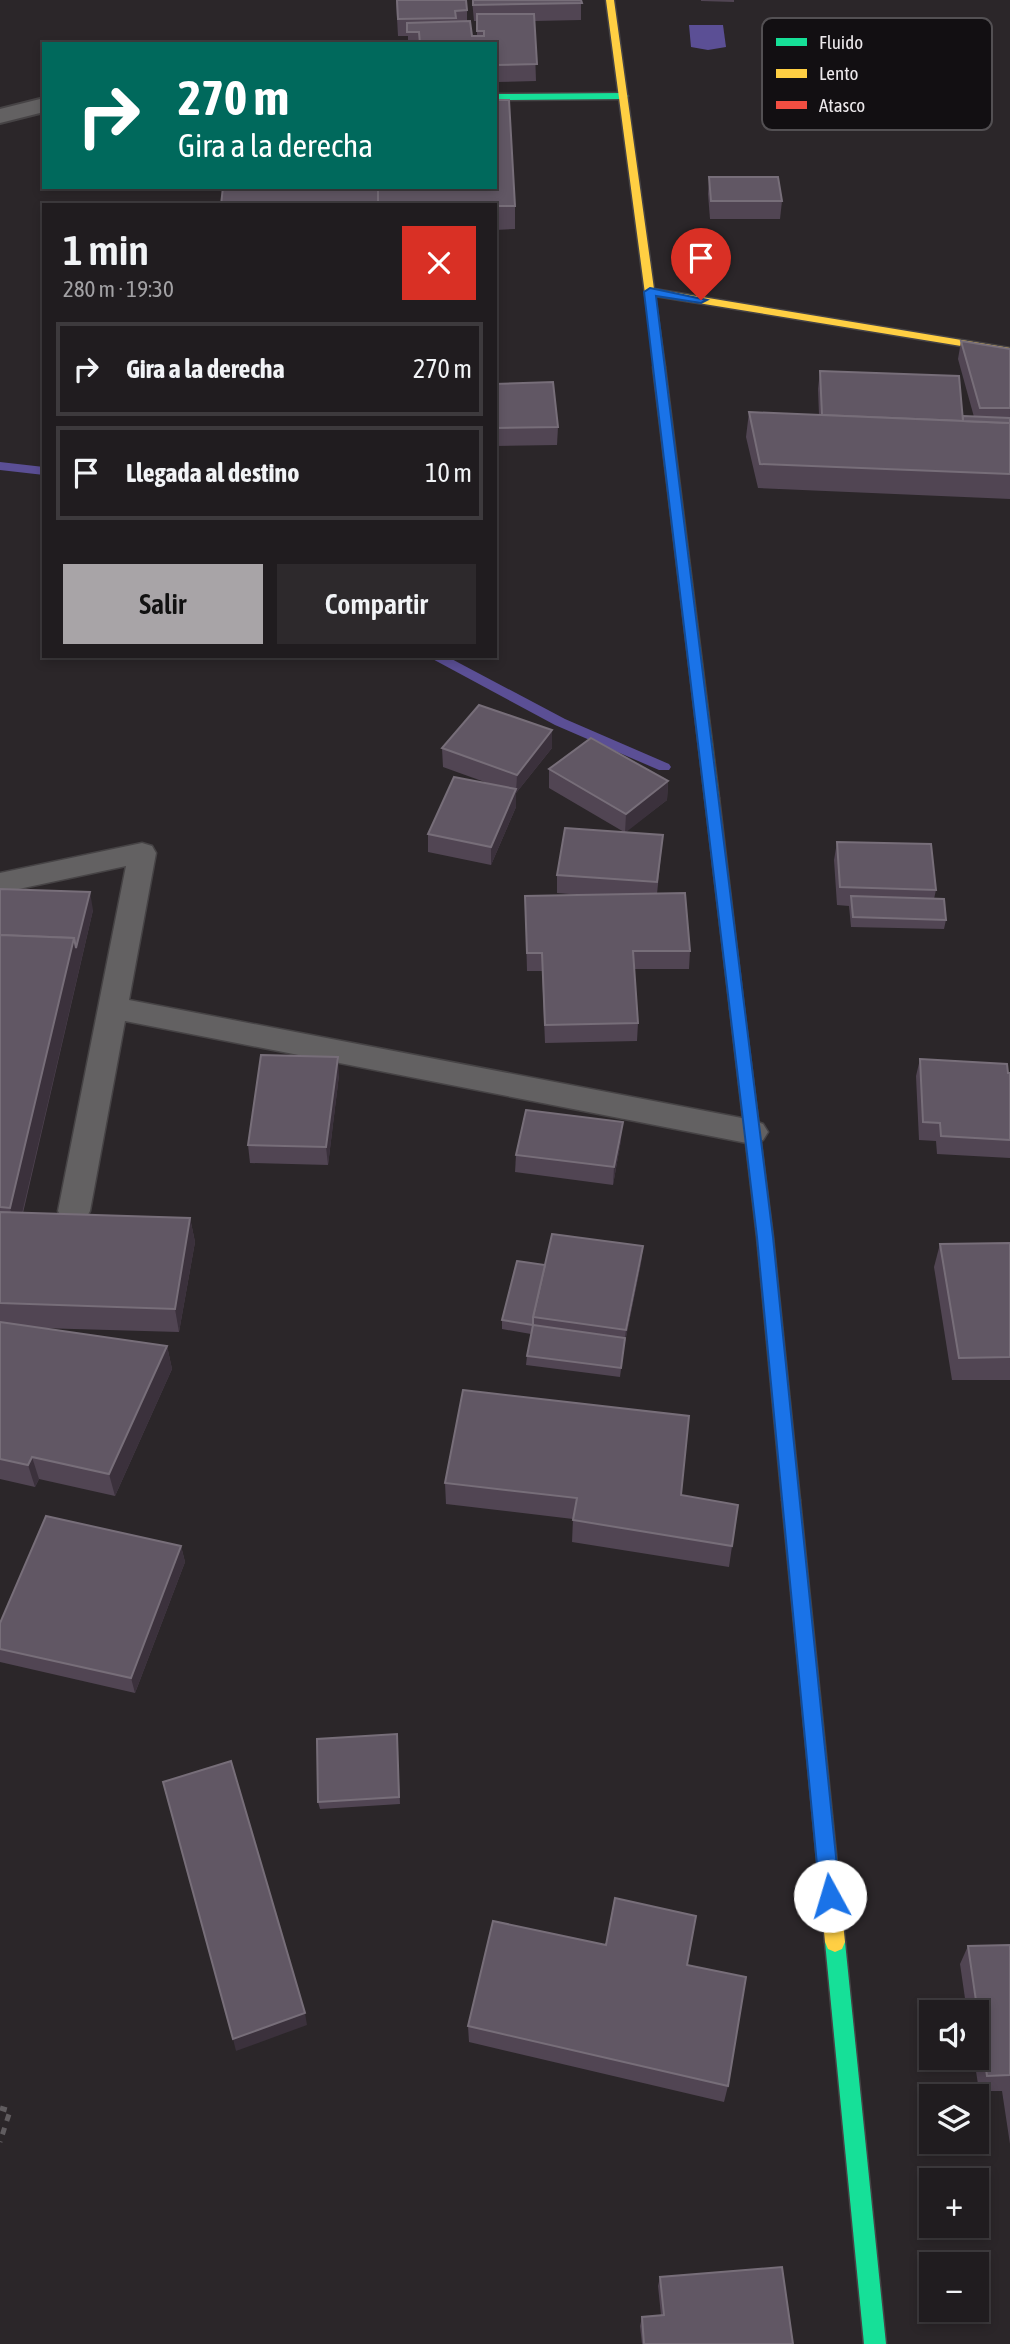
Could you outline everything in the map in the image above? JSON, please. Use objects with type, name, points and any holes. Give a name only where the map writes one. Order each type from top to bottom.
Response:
[{"type":"street","points":[[610,0],[650,292],[752,1132],[875,2344]]},
{"type":"street","points":[[497,97],[623,96]]},
{"type":"street","points":[[0,116],[42,106]]},
{"type":"street","points":[[650,292],[1010,351]]},
{"type":"lane","points":[[0,883],[142,853],[74,1212]]},
{"type":"lane","points":[[113,1008],[752,1132]]},
{"type":"path","points":[[0,2108],[10,2111],[0,2142]]},
{"type":"shaded area","points":[[689,25],[723,25],[726,47],[708,50],[691,47]]},
{"type":"building","points":[[397,0],[466,0],[467,10],[455,11],[456,18],[398,19]]},
{"type":"building","points":[[473,0],[581,0],[582,3],[473,5]]},
{"type":"building","points":[[477,14],[534,14],[537,64],[497,65],[497,42],[420,42],[419,32],[407,32],[407,23],[470,21],[472,36],[484,36],[484,31],[477,31]]},
{"type":"building","points":[[497,100],[509,100],[515,206],[497,206],[497,203],[378,203],[378,189],[497,189]]},
{"type":"building","points":[[709,177],[778,177],[782,201],[711,201]]},
{"type":"building","points":[[223,189],[378,189],[378,203],[221,203]]},
{"type":"building","points":[[961,341],[1010,349],[1010,408],[980,408]]},
{"type":"building","points":[[820,371],[959,376],[963,421],[822,415]]},
{"type":"building","points":[[553,382],[558,427],[497,428],[497,384]]},
{"type":"building","points":[[749,412],[1010,423],[1010,474],[760,464]]},
{"type":"building","points":[[963,416],[1010,418],[1010,423],[963,421]]},
{"type":"building","points":[[479,705],[552,730],[517,775],[442,748]]},
{"type":"building","points":[[591,738],[668,781],[626,814],[549,769]]},
{"type":"building","points":[[454,777],[516,789],[491,847],[428,834]]},
{"type":"building","points":[[565,828],[663,835],[657,882],[557,875]]},
{"type":"building","points":[[837,842],[931,844],[936,890],[840,887]]},
{"type":"building","points":[[0,889],[90,892],[76,948],[74,938],[0,935]]},
{"type":"building","points":[[685,893],[690,951],[633,951],[638,1023],[545,1025],[542,953],[527,953],[525,896]]},
{"type":"building","points":[[851,896],[944,899],[946,920],[853,917]]},
{"type":"building","points":[[0,935],[74,938],[10,1208],[0,1207]]},
{"type":"building","points":[[261,1055],[338,1057],[326,1147],[248,1145]]},
{"type":"building","points":[[920,1059],[1007,1064],[1010,1073],[1010,1140],[941,1136],[940,1123],[923,1122]]},
{"type":"building","points":[[526,1110],[623,1122],[614,1167],[516,1155]]},
{"type":"building","points":[[0,1212],[190,1218],[175,1309],[0,1303]]},
{"type":"building","points":[[552,1234],[643,1246],[626,1330],[533,1317]]},
{"type":"building","points":[[1010,1243],[1010,1357],[959,1358],[940,1244]]},
{"type":"building","points":[[517,1261],[545,1265],[533,1325],[502,1320]]},
{"type":"building","points":[[0,1322],[167,1346],[109,1474],[32,1457],[28,1465],[0,1459]]},
{"type":"building","points":[[533,1325],[625,1338],[621,1368],[527,1356]]},
{"type":"building","points":[[463,1390],[689,1416],[681,1495],[738,1505],[732,1546],[573,1520],[577,1498],[445,1483]]},
{"type":"building","points":[[46,1516],[181,1546],[131,1678],[0,1649],[0,1623]]},
{"type":"building","points":[[397,1734],[399,1797],[318,1802],[317,1739]]},
{"type":"building","points":[[231,1761],[305,2013],[233,2039],[163,1782]]},
{"type":"building","points":[[615,1898],[696,1916],[687,1965],[746,1977],[728,2086],[468,2026],[493,1921],[606,1945]]},
{"type":"building","points":[[1010,1945],[1010,2075],[987,2076],[989,2000],[976,2000],[968,1946]]},
{"type":"building","points":[[782,2267],[793,2344],[644,2344],[642,2317],[664,2315],[660,2277]]},
{"type":"waterway","points":[[0,466],[42,471]]},
{"type":"waterway","points":[[438,658],[560,722],[664,767]]},
{"type":"traffic: fast","points":[[497,97],[623,96]]},
{"type":"traffic: fast","points":[[659,367],[712,798]]},
{"type":"traffic: fast","points":[[737,1009],[765,1237],[791,1500]]},
{"type":"traffic: fast","points":[[835,1942],[875,2344]]},
{"type":"traffic: slow","points":[[610,0],[659,367]]},
{"type":"traffic: slow","points":[[650,292],[1010,351]]},
{"type":"traffic: slow","points":[[791,1500],[835,1942]]},
{"type":"traffic: jam","points":[[712,798],[737,1009]]},
{"type":"route","points":[[701,300],[650,292],[765,1237],[830,1896]]}]
